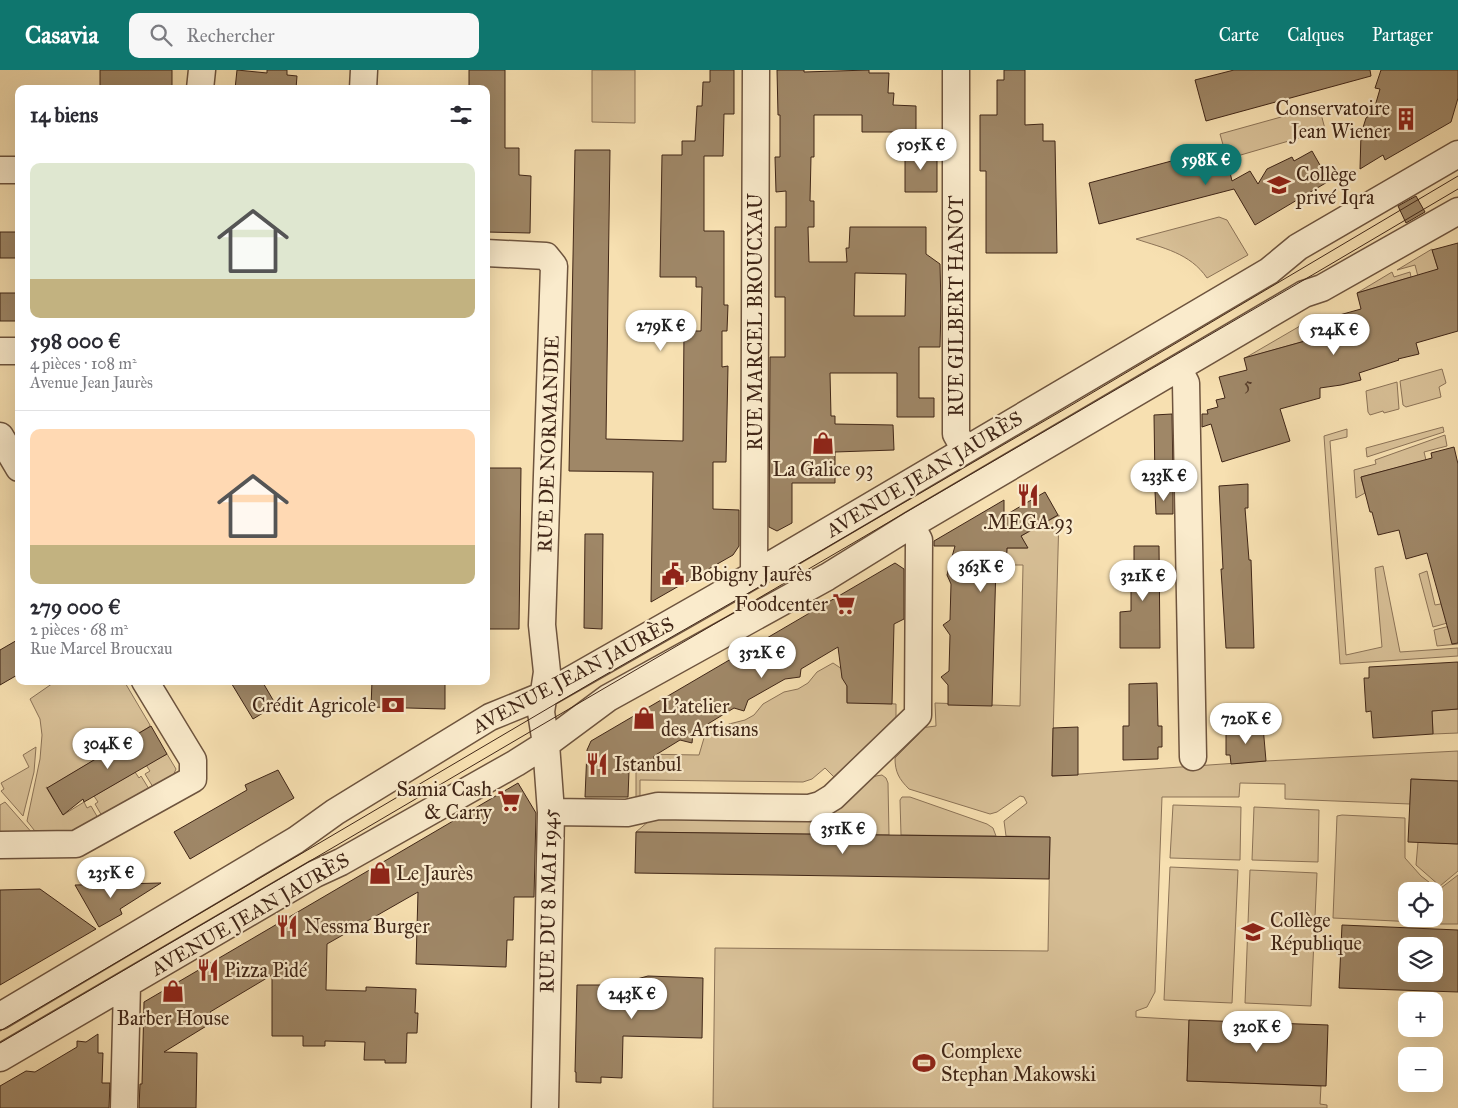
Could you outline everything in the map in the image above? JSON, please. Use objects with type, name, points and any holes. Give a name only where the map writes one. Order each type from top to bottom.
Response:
[{"type":"street","points":[[200,85],[202,70]]},
{"type":"street","points":[[363,85],[364,70]]},
{"type":"street","name":"RUE MARCEL BROUCXAU","points":[[754,575],[756,70]]},
{"type":"street","name":"RUE GILBERT HANOT","points":[[956,70],[956,434],[964,450]]},
{"type":"street","name":"AVENUE JEAN JAURÈS","points":[[0,1016],[296,840],[335,812],[482,722],[544,695],[754,575],[1269,271],[1298,247],[1458,154]]},
{"type":"street","points":[[0,170],[15,170]]},
{"type":"street","name":"AVENUE JEAN JAURÈS","points":[[0,1058],[315,874],[341,862],[546,744],[608,698],[827,577],[911,525],[1304,294],[1322,288],[1458,211]]},
{"type":"street","name":"RUE DE NORMANDIE","points":[[490,252],[546,256],[554,266],[542,625],[547,672],[544,695]]},
{"type":"street","points":[[0,351],[15,351]]},
{"type":"street","points":[[1178,368],[1186,383],[1193,757]]},
{"type":"street","points":[[0,436],[15,461]]},
{"type":"street","points":[[551,812],[627,813],[658,806],[810,808],[832,797],[918,715],[919,540],[911,525]]},
{"type":"street","points":[[0,845],[76,844],[193,779],[193,760],[147,685]]},
{"type":"street","name":"RUE DU 8 MAI 1945","points":[[544,695],[542,712],[551,812],[545,1108]]},
{"type":"street","points":[[124,1108],[127,984]]},
{"type":"shaded area","points":[[592,70],[635,70],[635,123],[592,122]]},
{"type":"shaded area","points":[[1317,107],[1320,110],[1325,129],[1323,131],[1227,159],[1220,134]]},
{"type":"shaded area","points":[[1219,217],[1227,220],[1248,255],[1207,278],[1193,263],[1184,257],[1136,239]]},
{"type":"shaded area","points":[[1432,249],[1442,283],[1421,288],[1415,265],[1397,270]]},
{"type":"shaded area","points":[[1392,272],[1394,277],[1410,272],[1411,277],[1357,293]]},
{"type":"shaded area","points":[[1300,326],[1305,341],[1245,358]]},
{"type":"shaded area","points":[[1442,369],[1446,383],[1439,387],[1441,397],[1406,407],[1403,405],[1400,381]]},
{"type":"shaded area","points":[[1397,382],[1399,409],[1370,415],[1366,391]]},
{"type":"shaded area","points":[[1443,427],[1444,432],[1367,457],[1366,448]]},
{"type":"shaded area","points":[[1347,429],[1347,437],[1330,441],[1346,655],[1382,647],[1375,568],[1383,566],[1400,652],[1458,648],[1458,656],[1340,664],[1324,436]]},
{"type":"shaded area","points":[[1445,435],[1447,446],[1424,452],[1426,460],[1361,477],[1365,493],[1356,498],[1354,470],[1376,464],[1375,460]]},
{"type":"shaded area","points":[[1059,515],[1052,776],[1266,761],[1458,751],[1458,781],[1411,779],[1410,804],[1285,799],[1285,784],[1240,783],[1239,797],[1162,797],[1155,992],[1147,1007],[1136,1011],[1136,1017],[1189,1020],[1187,1081],[1321,1086],[1320,1104],[1327,1105],[1327,1108],[713,1108],[715,948],[1048,951],[1050,837],[1006,836],[1004,821],[1027,803],[1024,797],[1020,796],[997,812],[990,814],[909,789],[898,775],[895,758],[919,734],[920,728],[936,726],[935,703],[1020,706],[1023,565],[1006,565],[1007,548],[1027,548],[1021,536]]},
{"type":"shaded area","points":[[1427,571],[1435,605],[1446,603],[1458,620],[1433,627],[1419,574]]},
{"type":"shaded area","points":[[1458,624],[1458,644],[1437,646],[1434,630]]},
{"type":"shaded area","points":[[833,663],[845,671],[847,702],[896,704],[896,720],[834,777],[825,768],[812,779],[803,782],[640,780],[640,801],[636,801],[636,754],[699,755],[704,738],[729,724],[745,720],[754,715],[763,704],[784,692],[798,689],[808,683],[817,672]]},
{"type":"shaded area","points":[[50,685],[126,685],[150,725],[48,788],[46,787],[63,815],[84,802],[87,808],[91,806],[98,818],[77,831],[38,835],[27,821],[40,759],[42,735],[40,719],[30,699]]},
{"type":"shaded area","points":[[1458,709],[1458,733],[1433,734],[1432,711]]},
{"type":"shaded area","points":[[36,747],[34,772],[23,816],[1,791],[4,789],[1,783],[29,767],[23,755]]},
{"type":"shaded area","points":[[167,754],[176,769],[173,776],[153,787],[145,774],[150,771],[146,765]]},
{"type":"shaded area","points":[[135,772],[139,778],[141,776],[149,789],[102,816],[95,804],[98,802],[94,796]]},
{"type":"shaded area","points":[[882,775],[888,783],[889,835],[636,832],[649,821],[660,819],[808,820],[836,810],[869,779]]},
{"type":"shaded area","points":[[902,797],[910,797],[987,824],[993,828],[996,836],[901,835],[900,800]]},
{"type":"shaded area","points":[[5,802],[34,835],[0,835],[0,805]]},
{"type":"shaded area","points":[[1173,805],[1241,807],[1240,860],[1170,858]]},
{"type":"shaded area","points":[[1254,807],[1319,810],[1318,862],[1252,860]]},
{"type":"shaded area","points":[[1337,816],[1405,818],[1405,858],[1429,882],[1398,882],[1398,921],[1333,918]]},
{"type":"shaded area","points":[[1418,842],[1458,844],[1458,871],[1443,884],[1435,882],[1416,865]]},
{"type":"shaded area","points":[[1170,867],[1238,870],[1232,1003],[1164,1000]]},
{"type":"shaded area","points":[[1250,870],[1317,873],[1311,1006],[1245,1003]]},
{"type":"shaded area","points":[[1458,875],[1458,924],[1443,924],[1443,886]]},
{"type":"building","points":[[100,70],[172,70],[172,85],[100,85]]},
{"type":"building","points":[[237,70],[267,73],[267,70],[287,70],[287,75],[297,76],[296,85],[235,85]]},
{"type":"building","points":[[469,70],[505,70],[505,148],[519,148],[519,175],[531,176],[530,233],[490,232],[490,85],[469,85]]},
{"type":"building","points":[[710,70],[734,70],[734,114],[724,114],[723,156],[704,156],[704,231],[724,231],[724,305],[728,305],[727,331],[722,331],[722,367],[728,366],[726,462],[713,462],[713,509],[739,510],[739,546],[733,555],[651,602],[653,472],[569,471],[575,150],[610,150],[606,439],[683,441],[684,331],[701,331],[702,287],[696,287],[696,277],[660,277],[662,155],[682,155],[682,141],[695,141],[697,106],[702,106],[703,82],[710,82]]},
{"type":"building","points":[[777,70],[804,70],[804,72],[869,70],[869,73],[889,73],[888,93],[894,93],[893,105],[916,106],[916,132],[862,132],[862,115],[814,115],[814,157],[811,157],[810,201],[814,201],[814,227],[808,227],[809,262],[847,262],[846,248],[849,248],[850,227],[926,227],[926,254],[940,264],[941,307],[940,347],[919,347],[919,398],[934,398],[934,417],[897,417],[897,373],[830,373],[831,416],[835,416],[835,424],[893,425],[894,450],[835,452],[835,483],[792,483],[792,523],[777,531],[769,527],[770,357],[785,357],[785,297],[775,297],[775,227],[786,227],[786,191],[776,192],[775,157],[780,157],[780,115],[778,115]],"holes":[[[855,273],[906,274],[905,316],[854,316]]]},
{"type":"building","points":[[1004,70],[1025,70],[1025,125],[1043,124],[1043,141],[1055,141],[1057,253],[986,253],[986,171],[980,171],[980,115],[997,115],[997,80],[1004,80]]},
{"type":"building","points":[[1234,70],[1370,70],[1371,76],[1206,121],[1195,80]]},
{"type":"building","name":"Conservatoire Jean Wiener","points":[[1381,70],[1458,70],[1458,98],[1451,122],[1385,160],[1383,155],[1360,169],[1361,134],[1366,118],[1373,113],[1380,89],[1375,88]]},
{"type":"building","points":[[1224,147],[1232,181],[1250,171],[1258,184],[1267,169],[1292,157],[1294,161],[1312,151],[1329,181],[1255,225],[1234,189],[1099,224],[1089,183]]},
{"type":"building","points":[[905,150],[937,150],[937,192],[905,192]]},
{"type":"building","points":[[1416,196],[1425,212],[1406,223],[1398,206]]},
{"type":"building","points":[[0,232],[15,232],[15,258],[0,258]]},
{"type":"building","points":[[1458,243],[1458,331],[1416,343],[1419,354],[1398,359],[1359,373],[1361,380],[1320,388],[1320,398],[1280,409],[1290,441],[1222,462],[1211,424],[1202,427],[1202,414],[1208,414],[1207,410],[1218,407],[1216,400],[1225,398],[1219,377],[1247,370],[1244,358],[1305,341],[1300,326],[1361,309],[1357,293],[1438,269],[1432,250]]},
{"type":"building","points":[[0,293],[15,293],[15,321],[0,321]]},
{"type":"building","points":[[1172,414],[1173,477],[1155,482],[1154,415]]},
{"type":"building","points":[[1454,447],[1458,464],[1458,643],[1452,644],[1427,553],[1406,559],[1399,530],[1378,535],[1361,477],[1432,458],[1431,453]]},
{"type":"building","points":[[490,468],[521,468],[519,629],[490,629]]},
{"type":"building","points":[[1248,484],[1248,508],[1245,508],[1249,560],[1251,560],[1254,648],[1226,648],[1221,569],[1223,569],[1219,486]]},
{"type":"building","points":[[1173,489],[1173,514],[1156,514],[1155,491]]},
{"type":"building","points":[[1045,492],[1058,515],[1021,536],[1028,548],[1007,548],[1006,565],[996,565],[992,706],[948,705],[948,685],[941,677],[949,671],[950,635],[943,625],[950,620],[951,584],[947,575],[955,546],[934,546],[934,541],[1004,500],[1004,516]]},
{"type":"building","points":[[585,534],[603,534],[602,629],[584,628]]},
{"type":"building","points":[[1134,546],[1159,546],[1160,648],[1120,648],[1120,612],[1131,611],[1131,575],[1134,575]]},
{"type":"building","points":[[895,563],[904,569],[904,619],[894,624],[892,704],[847,703],[847,686],[842,678],[838,647],[801,669],[800,677],[785,679],[748,700],[744,711],[734,708],[693,733],[692,743],[680,740],[654,756],[654,771],[629,771],[628,797],[585,797],[587,750],[591,741]]},
{"type":"building","points":[[15,641],[15,676],[0,685],[0,650]]},
{"type":"building","points":[[1458,662],[1458,709],[1432,711],[1433,734],[1373,738],[1371,711],[1366,712],[1364,678],[1369,678],[1369,667]]},
{"type":"building","points":[[1157,683],[1158,726],[1162,726],[1162,747],[1158,747],[1158,759],[1123,760],[1123,726],[1129,726],[1129,684]]},
{"type":"building","points":[[232,685],[264,685],[276,705],[253,719]]},
{"type":"building","points":[[372,685],[445,685],[445,709],[371,707]]},
{"type":"building","points":[[151,726],[167,754],[84,802],[83,799],[63,815],[47,788]]},
{"type":"building","points":[[1263,726],[1266,761],[1231,764],[1230,755],[1226,755],[1226,731],[1229,731],[1229,728]]},
{"type":"building","points":[[1078,727],[1078,775],[1052,776],[1053,728]]},
{"type":"building","points":[[278,770],[294,798],[190,859],[174,832],[247,790],[245,785]]},
{"type":"building","points":[[1411,779],[1458,781],[1458,844],[1408,842]]},
{"type":"building","points":[[518,783],[536,813],[534,897],[514,897],[513,940],[507,940],[506,967],[416,964],[418,892],[327,944],[326,990],[366,991],[366,987],[416,989],[415,1013],[418,1013],[417,1033],[407,1033],[406,1063],[364,1060],[365,1042],[325,1041],[325,1046],[303,1046],[303,1036],[272,1036],[272,975],[210,1012],[213,1017],[205,1019],[208,1025],[164,1052],[197,1053],[196,1108],[139,1108],[140,1084],[142,1084],[144,1002]]},
{"type":"building","points":[[636,832],[1050,837],[1049,879],[635,873]]},
{"type":"building","points":[[161,883],[120,909],[122,914],[99,927],[75,885]]},
{"type":"building","points":[[40,889],[96,929],[0,985],[0,890]]},
{"type":"building","points":[[1342,925],[1458,930],[1458,992],[1339,988]]},
{"type":"building","points":[[648,976],[703,978],[702,1038],[623,1036],[622,1078],[601,1077],[601,1083],[576,1082],[577,985],[611,985],[611,983],[622,983]]},
{"type":"building","points":[[1189,1020],[1328,1025],[1326,1086],[1187,1081]]},
{"type":"building","points":[[98,1034],[98,1053],[103,1053],[102,1083],[110,1083],[109,1108],[0,1108],[0,1086],[26,1071],[35,1072],[77,1047],[77,1041],[86,1042]]},
{"type":"tram line","points":[[0,1031],[598,679],[1070,406],[1458,176]]},
{"type":"tram line","points":[[0,1043],[1458,189]]},
{"type":"place","name":"Conservatoire Jean Wiener","points":[[1406,119]]},
{"type":"place","name":"Collège privé Iqra","points":[[1279,185]]},
{"type":"place","name":"La Galice 93","points":[[823,443]]},
{"type":"place","name":".MEGA.93","points":[[1028,495]]},
{"type":"place","name":"Bobigny Jaurès","points":[[673,574]]},
{"type":"place","name":"Foodcenter","points":[[844,604]]},
{"type":"place","name":"Crédit Agricole","points":[[393,705]]},
{"type":"place","name":"L'atelier des Artisans","points":[[644,718]]},
{"type":"place","name":"Istanbul","points":[[597,764]]},
{"type":"place","name":"Samia Cash & Carry","points":[[509,801]]},
{"type":"place","name":"Le Jaurès","points":[[380,873]]},
{"type":"place","name":"Nessma Burger","points":[[287,926]]},
{"type":"place","name":"Collège République","points":[[1253,932]]},
{"type":"place","name":"Pizza Pidé","points":[[208,970]]},
{"type":"place","name":"Barber House","points":[[173,991]]},
{"type":"place","name":"Complexe Stephan Makowski","points":[[924,1063]]}]
